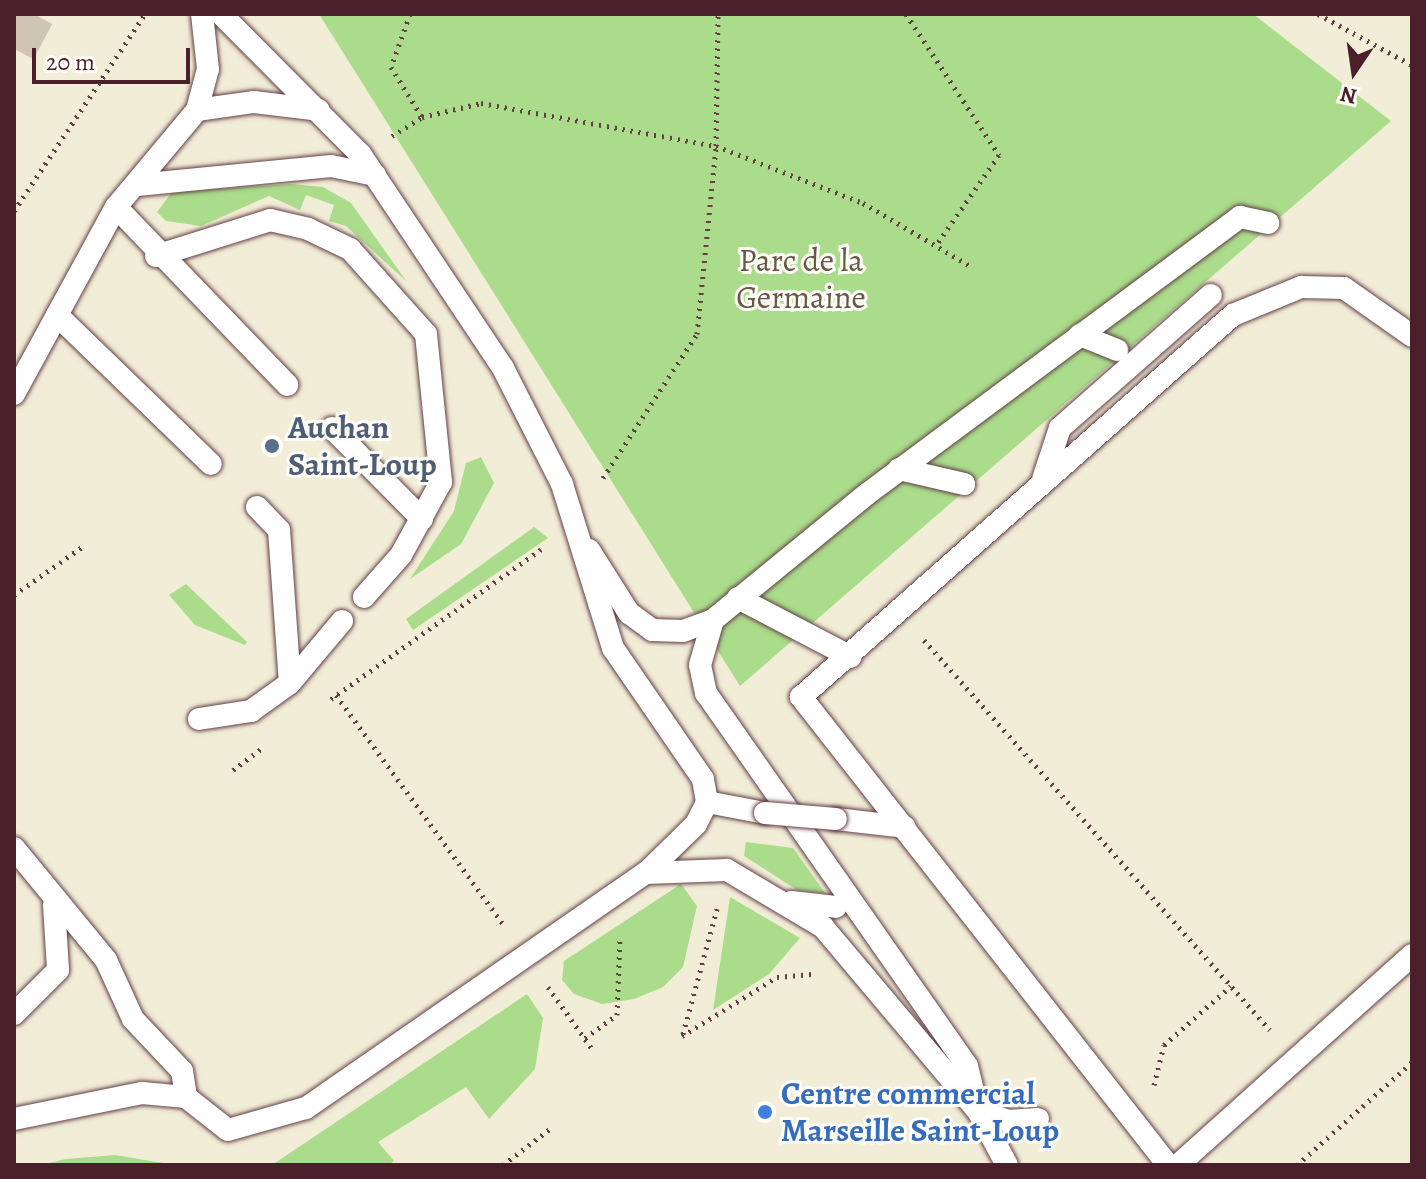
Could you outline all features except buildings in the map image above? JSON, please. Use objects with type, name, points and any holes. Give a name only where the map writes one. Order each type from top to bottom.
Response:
[{"type":"lane","points":[[14,394],[116,207],[197,110],[208,69],[202,14]]},
{"type":"lane","points":[[14,1119],[142,1093],[186,1097],[228,1130],[295,1116],[523,953],[646,873],[696,824],[707,802],[703,779],[613,648],[575,525],[538,430],[503,368],[361,155],[221,14]]},
{"type":"lane","points":[[197,110],[254,102],[319,110]]},
{"type":"lane","points":[[137,185],[331,166],[375,175]]},
{"type":"lane","points":[[116,207],[156,256],[287,385]]},
{"type":"lane","points":[[575,525],[629,613],[652,630],[683,631],[713,620],[899,469],[1240,217],[1268,223]]},
{"type":"lane","points":[[156,256],[270,220],[350,249],[426,334],[441,482],[422,519],[364,597]]},
{"type":"lane","points":[[1168,1165],[801,697],[851,657],[1042,482],[1233,315],[1301,287],[1344,288],[1412,336]]},
{"type":"lane","points":[[1042,482],[1060,428],[1211,295]]},
{"type":"lane","points":[[57,315],[211,464]]},
{"type":"lane","points":[[1080,335],[1117,350]]},
{"type":"lane","points":[[332,428],[422,519]]},
{"type":"lane","points":[[899,469],[964,484]]},
{"type":"lane","points":[[257,507],[279,530],[290,683]]},
{"type":"lane","points":[[738,598],[851,657]]},
{"type":"lane","points":[[713,620],[700,665],[706,693],[967,1066],[978,1111]]},
{"type":"lane","points":[[199,719],[251,711],[290,683],[342,621]]},
{"type":"lane","points":[[707,802],[765,813],[905,827]]},
{"type":"lane","points":[[14,848],[54,904],[106,960],[133,1019],[182,1071],[186,1097]]},
{"type":"lane","points":[[646,873],[727,870],[790,902],[823,927],[978,1111],[1007,1165]]},
{"type":"lane","points":[[790,902],[836,907]]},
{"type":"lane","points":[[14,1014],[58,970],[54,904]]},
{"type":"lane","points":[[1178,1165],[1412,955]]},
{"type":"lane","points":[[978,1111],[1008,1121],[1038,1119]]},
{"type":"path","points":[[14,211],[145,14]]},
{"type":"path","points":[[410,14],[391,67],[422,117]]},
{"type":"path","points":[[906,14],[999,155],[937,244]]},
{"type":"path","points":[[1318,14],[1412,65]]},
{"type":"path","points":[[361,155],[422,117],[481,103],[716,146],[863,203],[972,267]]},
{"type":"path","points":[[14,595],[82,547]]},
{"type":"path","points":[[898,613],[1296,1059]]},
{"type":"path","points":[[336,695],[593,1050]]},
{"type":"path","points":[[727,870],[682,1036],[777,977],[826,980]]},
{"type":"path","points":[[585,1038],[617,1015],[622,965],[611,896]]},
{"type":"path","points":[[1143,1133],[1164,1045],[1231,986]]},
{"type":"path","points":[[1297,1165],[1412,1062]]},
{"type":"path","points":[[503,1165],[551,1128]]},
{"type":"green space","name":"Parc de la Germaine","points":[[319,14],[1253,14],[1391,121],[740,686]]},
{"type":"green space","points":[[291,184],[323,187],[351,203],[407,282],[346,226],[329,221],[334,205],[306,195],[300,210],[269,196],[201,226],[166,221],[157,212],[172,192]]},
{"type":"green space","points":[[481,457],[494,483],[461,544],[410,579],[454,511],[466,463]]},
{"type":"green space","points":[[534,527],[548,538],[413,630],[406,619]]},
{"type":"green space","points":[[186,584],[247,642],[245,645],[195,625],[169,595]]},
{"type":"green space","points":[[746,842],[793,848],[825,893],[797,890],[744,856]]},
{"type":"green space","points":[[681,884],[697,906],[683,967],[663,987],[634,999],[602,1004],[574,994],[562,980],[564,961]]},
{"type":"green space","points":[[730,897],[800,938],[769,974],[713,1010]]},
{"type":"green space","points":[[527,994],[543,1018],[535,1069],[489,1119],[466,1087],[378,1142],[394,1161],[388,1165],[272,1165]]},
{"type":"green space","points":[[115,1155],[175,1165],[40,1165],[66,1159]]},
{"type":"tunnel","points":[[14,49],[33,14]]},
{"type":"place","name":"Auchan Saint-Loup","points":[[272,446]]},
{"type":"place","name":"Centre commercial Marseille Saint-Loup","points":[[765,1112]]}]
